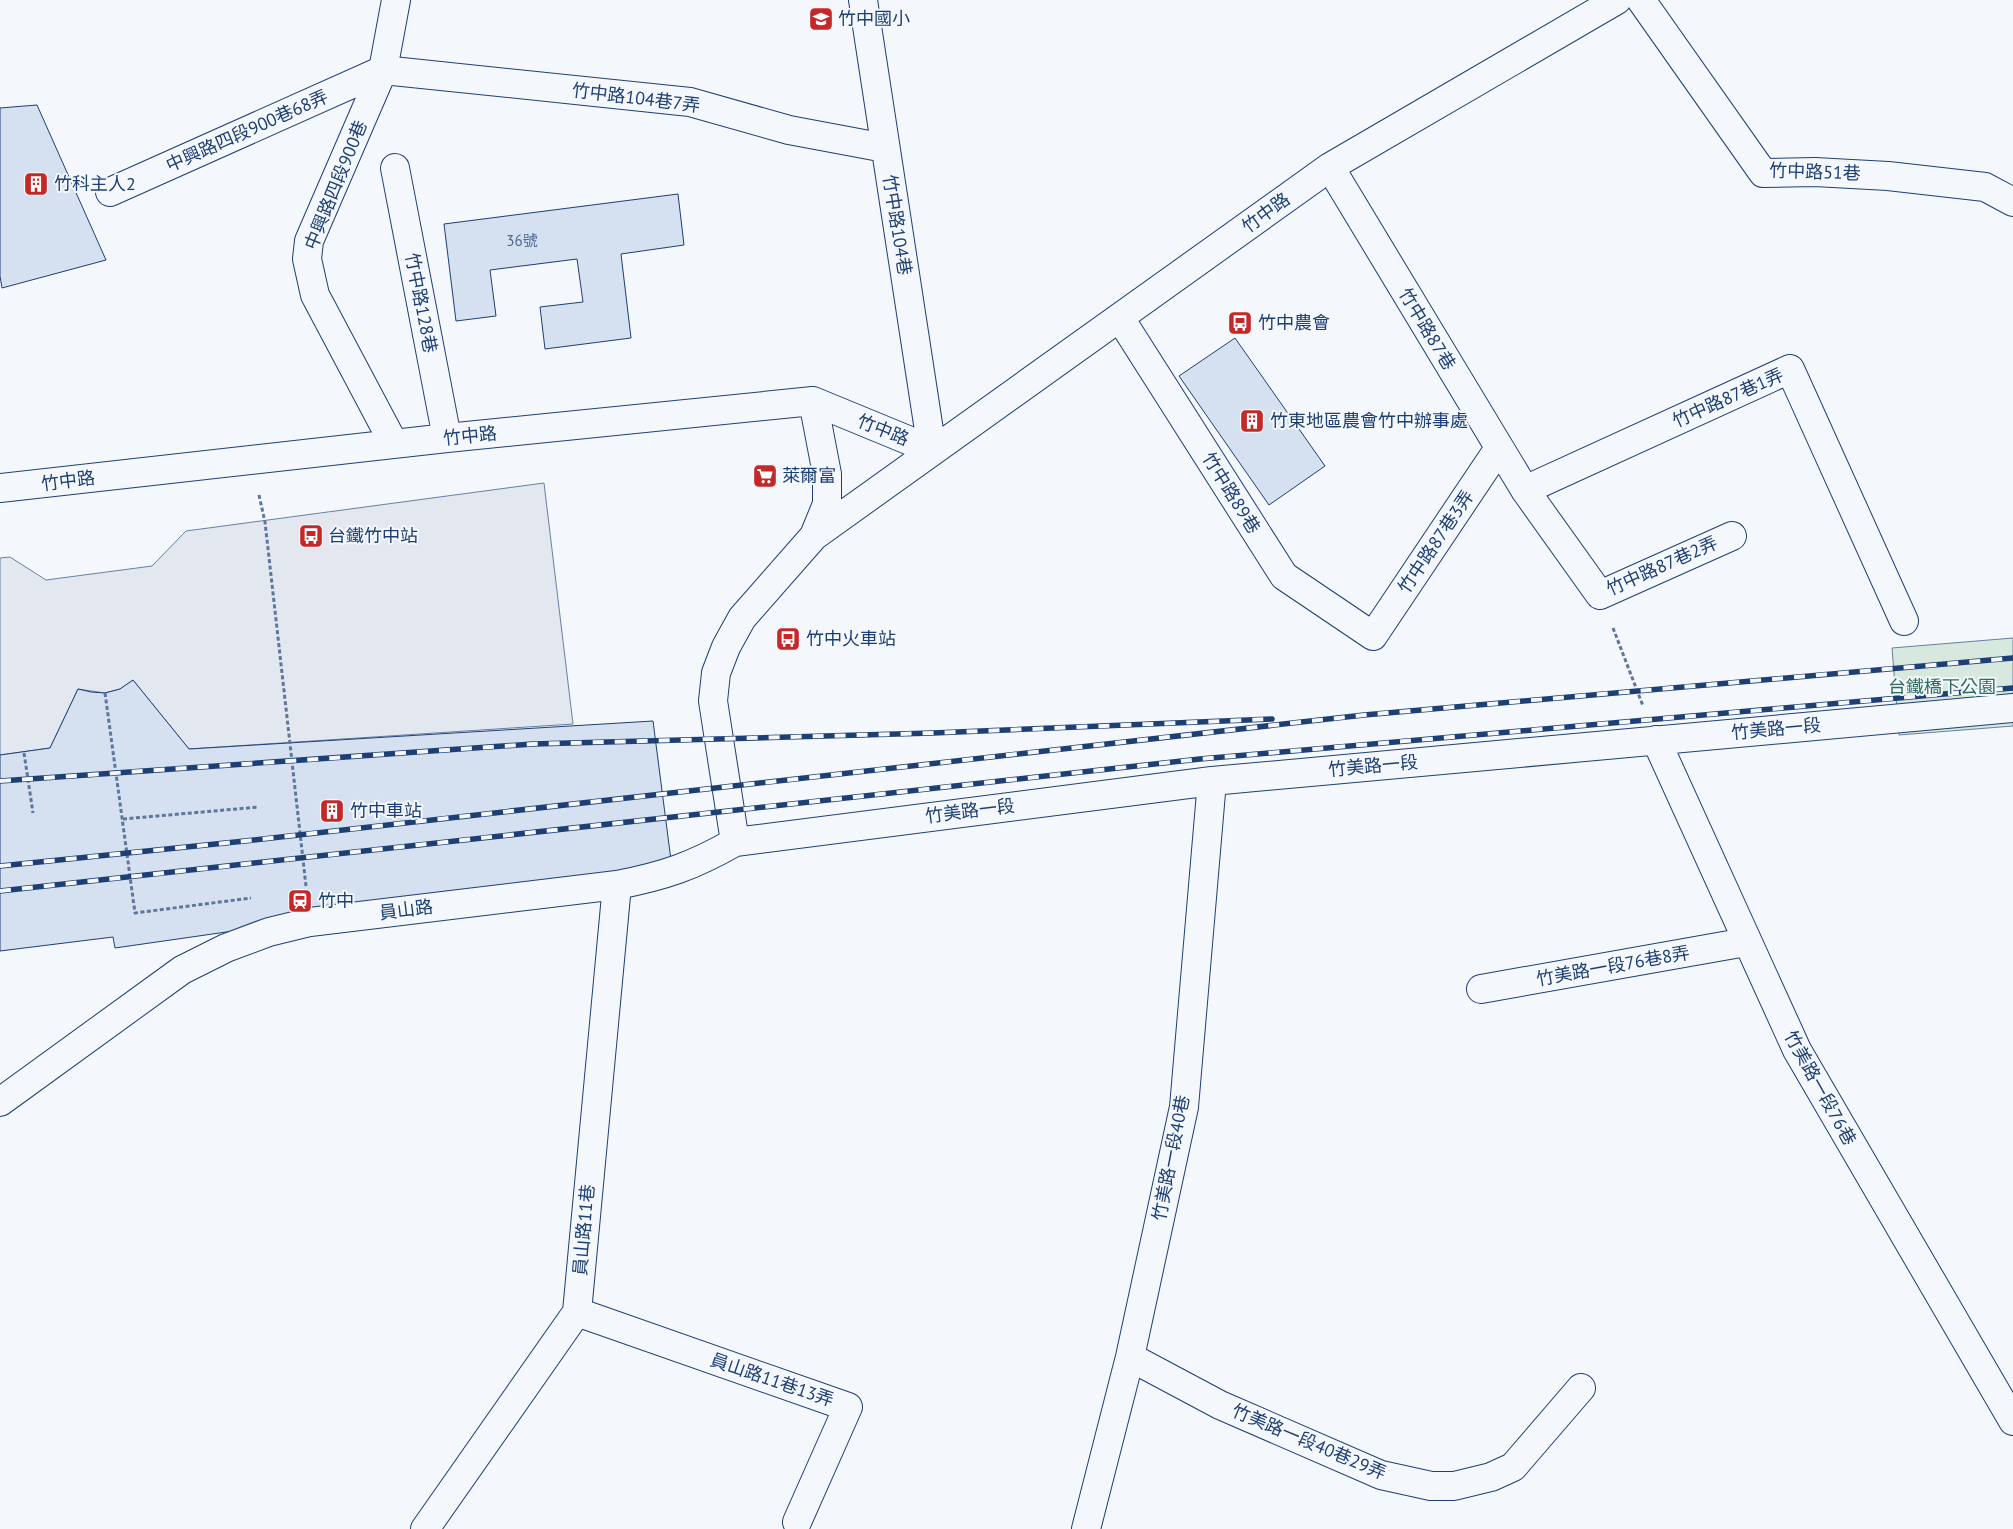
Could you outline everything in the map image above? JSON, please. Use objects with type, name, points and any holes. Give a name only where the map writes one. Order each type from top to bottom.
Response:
[{"type":"street","name":"中興路四段900巷","points":[[394,444],[315,295],[309,276],[307,259],[309,241],[383,70],[396,0]]},
{"type":"street","name":"竹中路104巷","points":[[863,0],[870,32],[885,148],[932,450]]},
{"type":"street","name":"竹中路","points":[[735,842],[713,701],[716,673],[726,647],[742,618],[814,536],[1330,167],[1617,0]]},
{"type":"street","name":"竹中路51巷","points":[[1641,0],[1764,173],[1815,172],[1888,176],[1985,187],[2013,202]]},
{"type":"street","name":"竹中路104巷7弄","points":[[383,70],[690,102],[789,130],[885,148]]},
{"type":"street","name":"中興路四段900巷68弄","points":[[110,192],[383,70]]},
{"type":"street","name":"竹中路87巷","points":[[1330,167],[1524,490]]},
{"type":"street","name":"竹中路128巷","points":[[395,168],[447,438]]},
{"type":"street","name":"竹中路89巷","points":[[1120,318],[1284,576],[1373,636]]},
{"type":"street","name":"竹中路87巷1弄","points":[[1524,490],[1790,369],[1904,621]]},
{"type":"street","name":"竹中路","points":[[0,488],[447,438],[813,401],[932,450]]},
{"type":"street","points":[[813,401],[827,474],[828,504],[814,536]]},
{"type":"street","name":"竹中路87巷3弄","points":[[1373,636],[1499,448]]},
{"type":"street","name":"竹中路87巷2弄","points":[[1524,490],[1600,595],[1732,536]]},
{"type":"street","name":"竹美路一段","points":[[735,842],[1212,780],[2013,708]]},
{"type":"street","name":"竹美路一段76巷","points":[[1656,740],[1746,942],[1797,1050],[2013,1421]]},
{"type":"street","name":"竹美路一段40巷","points":[[1086,1529],[1130,1357],[1184,1107],[1212,780]]},
{"type":"street","name":"員山路","points":[[0,1102],[182,970],[226,948],[269,932],[310,922],[617,885],[661,876],[702,861],[735,842]]},
{"type":"street","name":"員山路11巷","points":[[426,1529],[577,1312],[617,885]]},
{"type":"street","name":"竹美路一段76巷8弄","points":[[1481,989],[1746,942]]},
{"type":"street","name":"員山路11巷13弄","points":[[577,1312],[848,1407],[797,1522]]},
{"type":"street","name":"竹美路一段40巷29弄","points":[[1130,1357],[1220,1405],[1382,1475],[1431,1486],[1454,1486],[1491,1477],[1513,1467],[1581,1388]]},
{"type":"path","points":[[251,460],[265,522],[289,751],[310,922]]},
{"type":"path","points":[[1600,595],[1656,740]]},
{"type":"path","points":[[105,693],[135,914],[252,898]]},
{"type":"path","points":[[24,753],[33,813]]},
{"type":"path","points":[[123,819],[259,806]]},
{"type":"green space","name":"台鐵橋下公園","points":[[2013,638],[2013,726],[1899,735],[1892,648]]},
{"type":"shaded area","points":[[544,483],[573,724],[189,749],[133,680],[120,689],[105,693],[78,689],[50,748],[0,755],[0,558],[10,557],[46,580],[152,566],[186,531]]},
{"type":"building","name":"竹科主人2","points":[[37,105],[106,260],[2,288],[0,276],[0,108]]},
{"type":"building","points":[[678,194],[684,245],[621,254],[631,338],[545,349],[540,307],[583,302],[577,259],[490,270],[496,316],[456,321],[444,224]]},
{"type":"building","name":"竹東地區農會竹中辦事處","points":[[1235,338],[1325,466],[1269,505],[1179,376]]},
{"type":"building","name":"竹中車站","points":[[133,680],[189,749],[653,721],[672,868],[115,948],[113,937],[0,951],[0,755],[50,748],[78,689],[105,693],[120,689]]},
{"type":"railway","points":[[0,866],[245,841],[1364,715],[2013,658]]},
{"type":"railway","points":[[0,891],[1200,759],[2013,688]]},
{"type":"railway","points":[[0,781],[533,744],[933,733],[1272,719]]},
{"type":"place","name":"竹中國小","points":[[821,19]]},
{"type":"place","name":"竹科主人2","points":[[36,184]]},
{"type":"place","name":"竹中農會","points":[[1240,323]]},
{"type":"place","name":"竹東地區農會竹中辦事處","points":[[1252,421]]},
{"type":"place","name":"萊爾富","points":[[765,476]]},
{"type":"place","name":"台鐵竹中站","points":[[311,536]]},
{"type":"place","name":"竹中火車站","points":[[788,639]]},
{"type":"place","name":"竹中車站","points":[[332,811]]},
{"type":"place","name":"竹中","points":[[300,901]]}]
